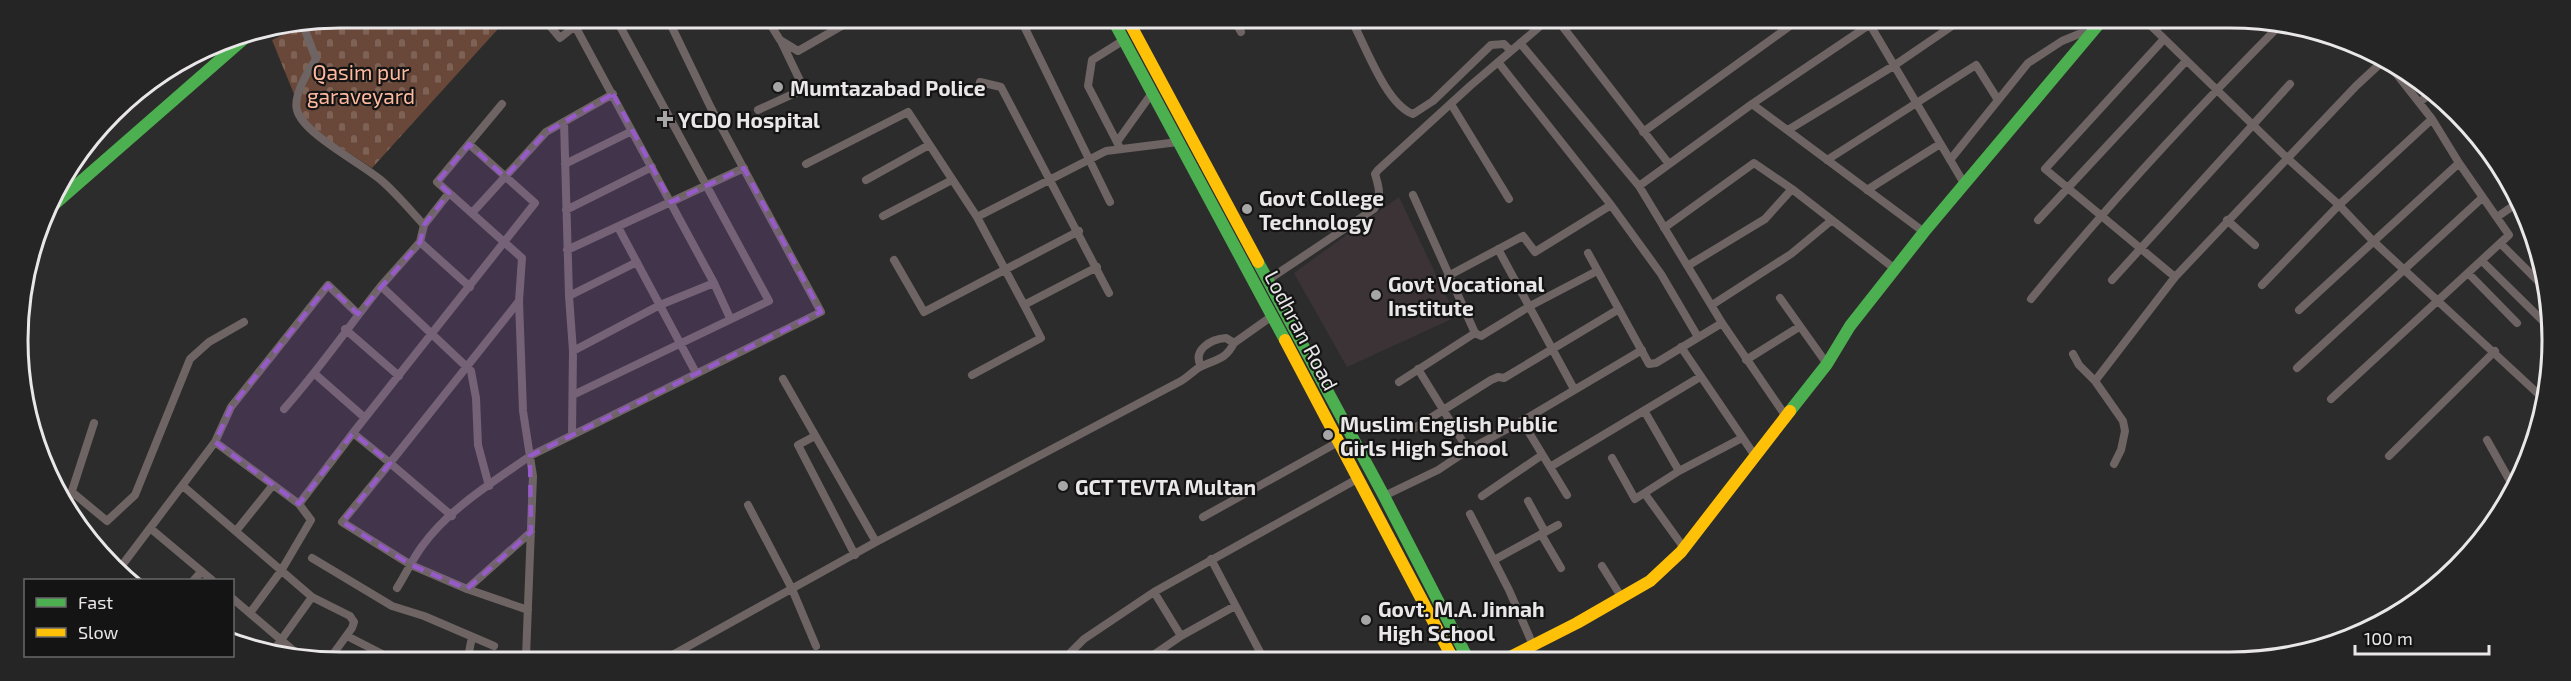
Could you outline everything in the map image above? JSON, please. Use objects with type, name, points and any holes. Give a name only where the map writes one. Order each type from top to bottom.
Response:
[{"type":"main road","name":"Lodhran Road","points":[[1117,28],[1340,441],[1449,652]]},
{"type":"main road","name":"Lodhran Road","points":[[1132,28],[1384,496],[1464,652]]},
{"type":"main road","points":[[1520,652],[1650,581],[1684,548],[1787,418],[1827,364],[1850,326],[1924,232],[2095,28]]},
{"type":"main road","points":[[65,196],[235,47]]},
{"type":"street","points":[[552,28],[560,38],[572,28]]},
{"type":"street","points":[[576,28],[714,283],[730,318]]},
{"type":"street","points":[[573,395],[768,301],[621,28]]},
{"type":"street","points":[[397,588],[423,545],[440,526],[530,456],[821,312],[673,28]]},
{"type":"street","points":[[758,110],[804,89],[773,28]]},
{"type":"street","points":[[780,40],[798,51],[838,28]]},
{"type":"street","points":[[1025,28],[1110,202]]},
{"type":"street","points":[[1239,28],[1241,32]]},
{"type":"street","points":[[1356,28],[1392,98],[1403,111],[1413,114],[1433,101],[1491,45],[1503,44],[1510,51]]},
{"type":"street","points":[[1268,280],[1374,210],[1379,202],[1380,189],[1375,174],[1538,28]]},
{"type":"street","points":[[1564,28],[1669,164]]},
{"type":"street","points":[[1643,132],[1786,28]]},
{"type":"street","points":[[1639,186],[1863,28]]},
{"type":"street","points":[[1873,28],[1965,184]]},
{"type":"street","points":[[1788,130],[1895,65],[1949,28]]},
{"type":"street","points":[[1950,160],[2028,63],[2062,41],[2095,28]]},
{"type":"street","points":[[2154,28],[2287,158],[2339,205],[2373,241],[2538,393]]},
{"type":"street","points":[[305,30],[316,59],[305,74],[295,107],[300,119],[336,149],[381,180],[424,225]]},
{"type":"street","points":[[2031,299],[2100,217],[2216,90],[2274,31]]},
{"type":"street","points":[[2164,39],[2046,166],[2045,170],[2175,277]]},
{"type":"street","points":[[1119,145],[1088,86],[1088,71],[1092,60],[1124,40]]},
{"type":"street","points":[[1520,43],[1639,186],[1689,265],[1722,323],[1787,418]]},
{"type":"street","points":[[2038,220],[2065,188],[2186,60]]},
{"type":"street","points":[[1498,62],[1611,205],[1661,273],[1698,337]]},
{"type":"street","points":[[1827,160],[1976,65],[1998,100]]},
{"type":"street","points":[[2095,381],[2175,277],[2227,220],[2378,66]]},
{"type":"street","points":[[2331,399],[2469,274],[2509,234],[2458,163],[2432,119],[2402,79]]},
{"type":"street","points":[[980,82],[1001,87],[1079,231],[1109,292]]},
{"type":"street","points":[[2112,280],[2290,84]]},
{"type":"street","points":[[1119,145],[1152,93]]},
{"type":"street","points":[[472,213],[546,132],[613,94]]},
{"type":"street","points":[[2420,102],[2426,97]]},
{"type":"street","points":[[502,104],[437,182],[522,258],[519,301],[523,411],[533,476],[525,652]]},
{"type":"street","points":[[1451,104],[1509,199]]},
{"type":"street","points":[[1752,104],[1924,232]]},
{"type":"street","points":[[806,164],[908,112],[977,217],[1041,338],[972,375]]},
{"type":"street","points":[[2262,285],[2339,205],[2432,119]]},
{"type":"street","points":[[564,122],[567,250],[573,351],[572,434]]},
{"type":"street","points":[[565,164],[632,131]]},
{"type":"street","points":[[977,217],[1119,145],[1178,142]]},
{"type":"street","points":[[299,504],[535,203],[469,144]]},
{"type":"street","points":[[1867,190],[1940,144]]},
{"type":"street","points":[[866,180],[929,145]]},
{"type":"street","points":[[1664,228],[1754,163],[1792,189],[1895,269]]},
{"type":"street","points":[[2299,310],[2458,163]]},
{"type":"street","points":[[566,210],[652,167]]},
{"type":"street","points":[[567,250],[744,168]]},
{"type":"street","points":[[883,216],[952,180]]},
{"type":"street","points":[[1689,265],[1765,219],[1792,189]]},
{"type":"street","points":[[284,409],[315,374],[345,329],[420,242],[424,225],[449,193]]},
{"type":"street","points":[[1413,195],[1475,333],[1481,336],[1530,306],[1597,271]]},
{"type":"street","points":[[2297,368],[2482,198]]},
{"type":"street","points":[[1448,276],[1522,236],[1535,252],[1611,205]]},
{"type":"street","points":[[2497,217],[2512,207]]},
{"type":"street","points":[[1712,306],[1791,254],[1832,220]]},
{"type":"street","points":[[2227,220],[2255,245]]},
{"type":"street","points":[[618,227],[696,373]]},
{"type":"street","points":[[894,260],[924,312],[1079,231]]},
{"type":"street","points":[[420,242],[470,287]]},
{"type":"street","points":[[2501,244],[2537,280]]},
{"type":"street","points":[[1498,249],[1574,389]]},
{"type":"street","points":[[1588,253],[1651,365],[1722,323]]},
{"type":"street","points":[[2482,261],[2542,320]]},
{"type":"street","points":[[569,296],[637,262]]},
{"type":"street","points":[[1024,305],[1097,267]]},
{"type":"street","points":[[2469,274],[2517,323]]},
{"type":"street","points":[[573,351],[660,305],[714,283]]},
{"type":"street","points":[[123,564],[215,442],[231,407],[328,285],[358,314]]},
{"type":"street","points":[[381,286],[471,371],[476,398],[478,445],[489,486]]},
{"type":"street","points":[[1780,298],[1827,364]]},
{"type":"street","points":[[519,301],[342,522],[411,565],[467,589],[528,610]]},
{"type":"street","points":[[1413,429],[1491,380],[1498,377],[1504,378],[1619,309]]},
{"type":"street","points":[[678,652],[876,542],[1181,381],[1201,366],[1218,361],[1234,343],[1272,316]]},
{"type":"street","points":[[72,492],[107,521],[135,495],[190,359],[209,342],[244,322]]},
{"type":"street","points":[[1746,360],[1799,327]]},
{"type":"street","points":[[345,329],[399,376]]},
{"type":"street","points":[[1399,382],[1475,333]]},
{"type":"street","points":[[1201,366],[1198,356],[1200,350],[1208,344],[1226,338],[1234,343]]},
{"type":"street","points":[[1681,347],[1755,456]]},
{"type":"street","points":[[1384,496],[1438,470],[1468,450],[1642,350]]},
{"type":"street","points":[[2389,456],[2494,351]]},
{"type":"street","points":[[2073,354],[2123,421],[2125,431],[2121,450],[2114,464]]},
{"type":"street","points":[[1418,369],[1468,450]]},
{"type":"street","points":[[315,374],[365,418]]},
{"type":"street","points":[[1550,467],[1700,377]]},
{"type":"street","points":[[783,379],[876,542]]},
{"type":"street","points":[[1645,412],[1679,471]]},
{"type":"street","points":[[1522,421],[1567,495]]},
{"type":"street","points":[[70,497],[94,423]]},
{"type":"street","points":[[353,433],[452,516]]},
{"type":"street","points":[[815,436],[798,445],[855,555]]},
{"type":"street","points":[[1612,458],[1635,499],[1679,471],[1742,438]]},
{"type":"street","points":[[2487,440],[2509,480]]},
{"type":"street","points":[[1203,517],[1340,441]]},
{"type":"street","points":[[215,442],[299,504],[310,519],[281,571],[250,613]]},
{"type":"street","points":[[1482,496],[1542,455]]},
{"type":"street","points":[[1071,652],[1084,639],[1154,592],[1359,478]]},
{"type":"street","points":[[236,531],[273,485]]},
{"type":"street","points":[[183,486],[312,597],[350,616],[354,622],[335,652]]},
{"type":"street","points":[[1645,494],[1684,548]]},
{"type":"street","points":[[1528,501],[1561,568]]},
{"type":"street","points":[[748,505],[792,589],[816,646]]},
{"type":"street","points":[[1470,513],[1533,645]]},
{"type":"street","points":[[1494,560],[1558,525]]},
{"type":"street","points":[[150,528],[211,579]]},
{"type":"street","points":[[467,589],[531,531]]},
{"type":"street","points":[[312,558],[392,606],[424,616],[494,646]]},
{"type":"street","points":[[1210,559],[1260,652]]},
{"type":"street","points":[[1602,566],[1622,598]]},
{"type":"street","points":[[195,579],[201,572]]},
{"type":"street","points":[[1154,592],[1181,636]]},
{"type":"street","points":[[276,646],[312,597]]},
{"type":"street","points":[[234,600],[291,649]]},
{"type":"street","points":[[1158,652],[1181,636],[1235,606]]},
{"type":"street","points":[[347,636],[378,652]]},
{"type":"street","points":[[469,652],[472,637]]},
{"type":"highlighted area","points":[[613,94],[671,202],[744,168],[821,312],[530,456],[531,532],[467,589],[411,565],[342,522],[390,463],[353,433],[299,504],[215,442],[231,407],[328,285],[358,314],[420,242],[424,225],[449,193],[437,182],[469,144],[505,177],[546,132]]},
{"type":"shaded area","name":"Govt Vocational Institute","points":[[1399,197],[1456,317],[1347,367],[1294,273]]},
{"type":"green space","name":"Qasim pur garaveyard","points":[[499,28],[372,168],[307,126],[272,40],[286,33],[320,29]]},
{"type":"traffic: fast","points":[[1117,28],[1285,340]]},
{"type":"traffic: fast","points":[[1790,411],[1827,364],[1850,326],[1924,232],[2096,28]]},
{"type":"traffic: fast","points":[[65,196],[235,47]]},
{"type":"traffic: fast","points":[[1258,262],[1384,496],[1464,652]]},
{"type":"traffic: slow","points":[[1132,28],[1258,262]]},
{"type":"traffic: slow","points":[[1285,340],[1449,652]]},
{"type":"traffic: slow","points":[[1520,652],[1577,623],[1650,581],[1681,552],[1790,411]]},
{"type":"place","name":"Mumtazabad Police","points":[[778,87]]},
{"type":"place","name":"YCDO Hospital","points":[[665,119]]},
{"type":"place","name":"Govt College Technology","points":[[1247,209]]},
{"type":"place","name":"Govt Vocational Institute","points":[[1376,295]]},
{"type":"place","name":"Muslim English Public Girls High School","points":[[1328,435]]},
{"type":"place","name":"GCT TEVTA Multan","points":[[1063,486]]},
{"type":"place","name":"Govt. M.A. Jinnah High School","points":[[1366,620]]}]
